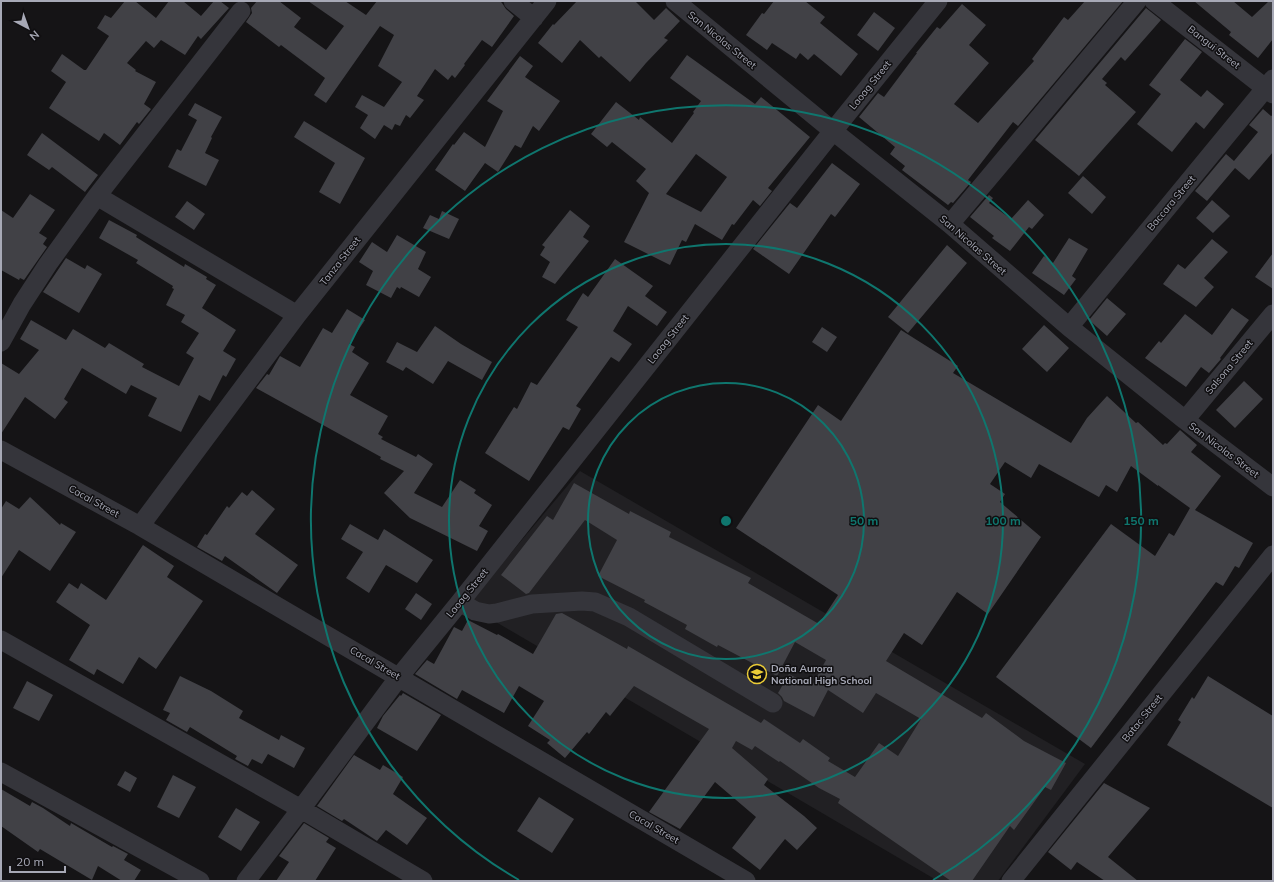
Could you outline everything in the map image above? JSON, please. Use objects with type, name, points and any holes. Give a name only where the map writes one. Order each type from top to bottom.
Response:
[{"type":"street","points":[[513,1],[534,18]]},
{"type":"street","name":"Tanza Street","points":[[140,526],[298,315],[547,1]]},
{"type":"street","name":"San Nicolas Street","points":[[675,1],[833,131],[950,224],[1068,326],[1185,420],[1273,487]]},
{"type":"street","points":[[950,224],[1137,1]]},
{"type":"street","name":"Bangui Street","points":[[1154,1],[1271,87]]},
{"type":"street","name":"Laoag Street","points":[[246,881],[301,810],[399,677],[833,131],[930,4]]},
{"type":"street","points":[[1,342],[22,304],[48,264],[97,196],[241,11]]},
{"type":"street","name":"Baccara Street","points":[[1068,326],[1271,87]]},
{"type":"street","points":[[97,196],[298,315]]},
{"type":"street","name":"Salsona Street","points":[[1185,420],[1273,314]]},
{"type":"street","name":"Cacal Street","points":[[1,450],[140,526],[746,881]]},
{"type":"street","name":"Batac Street","points":[[1011,881],[1273,555]]},
{"type":"street","points":[[460,602],[475,611],[489,614],[532,604],[582,600],[595,602],[629,616],[773,703]]},
{"type":"street","points":[[1,640],[301,810],[422,881]]},
{"type":"street","points":[[1,772],[200,881]]},
{"type":"shaded area","name":"Doña Aurora National High School","points":[[580,471],[1085,764],[998,881],[938,881],[467,605]]},
{"type":"building","points":[[125,1],[135,1],[156,18],[169,1],[183,1],[201,16],[214,1],[220,1],[229,8],[201,39],[198,36],[185,55],[161,40],[154,48],[146,41],[127,63],[136,70],[135,71],[156,82],[144,104],[151,109],[139,124],[137,122],[120,145],[104,133],[99,141],[49,108],[66,82],[51,71],[62,54],[86,70],[109,36],[97,28],[105,15],[111,18]]},
{"type":"building","points":[[257,1],[279,1],[301,18],[294,27],[326,50],[344,26],[308,1],[345,1],[366,15],[377,1],[500,1],[514,16],[492,47],[482,40],[455,78],[452,75],[448,80],[435,69],[417,96],[424,100],[410,118],[406,115],[400,126],[395,124],[392,130],[384,125],[375,139],[360,128],[368,115],[355,107],[362,95],[384,107],[402,82],[378,66],[394,35],[380,26],[326,103],[314,95],[325,78],[281,45],[279,47],[246,22],[252,13],[251,8]]},
{"type":"building","points":[[577,1],[635,1],[654,20],[666,8],[680,21],[664,38],[668,40],[630,82],[601,56],[599,58],[580,40],[562,63],[538,43],[553,24],[554,25]]},
{"type":"building","points":[[774,1],[805,1],[825,17],[820,23],[858,54],[841,76],[814,54],[808,60],[800,53],[796,59],[772,43],[767,50],[746,35],[762,13],[764,14]]},
{"type":"building","points":[[1085,1],[1123,1],[1018,126],[1013,122],[968,180],[971,182],[953,203],[951,202],[948,205],[902,170],[905,166],[890,154],[895,147],[859,117],[878,93],[884,97],[937,27],[940,29],[962,4],[986,25],[969,45],[989,63],[954,104],[978,123],[1034,61],[1032,59],[1064,17],[1068,20]]},
{"type":"building","points":[[1194,1],[1233,1],[1252,17],[1269,1],[1273,1],[1273,39],[1258,58],[1229,35],[1231,32]]},
{"type":"building","points":[[1146,8],[1161,20],[1125,61],[1121,57],[1102,79],[1107,83],[1105,85],[1136,112],[1079,176],[1035,140]]},
{"type":"building","points":[[874,12],[895,28],[878,51],[857,35]]},
{"type":"building","points":[[1185,39],[1202,52],[1180,80],[1201,97],[1207,90],[1224,104],[1204,129],[1196,122],[1172,152],[1137,124],[1161,94],[1149,85]]},
{"type":"building","points":[[687,55],[755,104],[761,97],[810,137],[768,188],[772,191],[760,206],[753,200],[734,225],[732,224],[722,240],[695,224],[686,242],[682,240],[670,265],[624,242],[649,193],[636,181],[646,169],[612,142],[607,147],[591,134],[616,102],[639,120],[640,117],[672,143],[701,101],[670,78]],"holes":[[[696,154],[727,177],[701,212],[666,194]]]},
{"type":"building","points":[[520,56],[533,66],[525,77],[560,101],[539,131],[533,126],[521,148],[515,145],[498,172],[485,163],[465,191],[435,170],[453,144],[454,145],[464,132],[485,147],[503,111],[487,101]]},
{"type":"building","points":[[195,103],[222,117],[211,137],[212,138],[205,153],[219,160],[206,186],[168,167],[177,149],[181,151],[197,120],[188,115]]},
{"type":"building","points":[[1263,109],[1271,116],[1273,115],[1273,152],[1249,180],[1235,168],[1207,201],[1195,191],[1226,154],[1234,161],[1258,132],[1249,125]]},
{"type":"building","points":[[304,121],[365,158],[340,204],[319,192],[335,163],[294,137]]},
{"type":"building","points":[[42,133],[98,175],[85,192],[52,167],[49,170],[27,155]]},
{"type":"building","points":[[832,163],[860,184],[835,217],[831,214],[789,274],[753,249],[790,203],[797,208]]},
{"type":"building","points":[[1083,176],[1106,197],[1092,214],[1068,193]]},
{"type":"building","points":[[30,194],[55,210],[39,233],[47,238],[43,244],[47,247],[24,280],[20,278],[19,280],[1,270],[1,210],[13,218]]},
{"type":"building","points":[[989,195],[993,198],[989,203],[1011,219],[1028,200],[1044,215],[1032,229],[1029,227],[1010,251],[992,238],[994,236],[970,217]]},
{"type":"building","points":[[1212,200],[1230,216],[1213,233],[1196,218]]},
{"type":"building","points":[[187,201],[205,214],[194,230],[175,217]]},
{"type":"building","points":[[570,210],[590,226],[583,237],[589,241],[555,284],[542,277],[550,262],[540,255],[545,247],[542,245]]},
{"type":"building","points":[[442,211],[459,219],[449,239],[423,228],[430,215],[439,219]]},
{"type":"building","points":[[109,220],[137,235],[136,237],[184,267],[185,264],[207,277],[206,279],[216,285],[202,308],[236,330],[223,351],[236,359],[226,377],[223,375],[210,401],[199,395],[181,432],[148,416],[157,398],[131,385],[126,394],[82,368],[64,399],[68,402],[55,419],[25,397],[1,434],[1,363],[19,374],[39,350],[20,339],[31,320],[66,340],[73,329],[105,348],[109,343],[144,364],[142,367],[179,386],[194,358],[186,353],[199,333],[181,322],[185,315],[166,305],[174,289],[172,288],[173,286],[136,263],[138,260],[99,238]]},
{"type":"building","points":[[397,235],[426,252],[418,269],[431,277],[419,297],[401,287],[400,289],[397,287],[391,298],[366,285],[373,271],[359,262],[372,242],[387,252]]},
{"type":"building","points":[[1069,238],[1088,249],[1072,276],[1076,279],[1064,295],[1032,273],[1044,256],[1053,263]]},
{"type":"building","points":[[1212,239],[1228,252],[1204,278],[1214,287],[1196,307],[1163,284],[1178,264],[1185,269]]},
{"type":"building","points":[[947,245],[967,263],[908,333],[888,317]]},
{"type":"building","points":[[1273,253],[1273,289],[1255,277]]},
{"type":"building","points":[[66,258],[85,269],[87,265],[102,274],[79,313],[43,292]]},
{"type":"building","points":[[615,259],[653,286],[645,296],[667,312],[657,326],[628,306],[613,331],[632,344],[619,362],[611,357],[576,406],[581,409],[569,430],[563,427],[529,481],[485,453],[514,407],[517,409],[531,382],[537,385],[578,327],[566,320],[583,293],[588,297]]},
{"type":"building","points":[[1107,298],[1126,314],[1107,336],[1089,320]]},
{"type":"building","points":[[1232,308],[1249,320],[1209,373],[1201,367],[1186,387],[1145,358],[1159,341],[1161,343],[1185,314],[1212,335]]},
{"type":"building","points":[[347,309],[365,320],[349,344],[355,347],[352,352],[369,363],[350,395],[388,416],[378,434],[383,437],[381,439],[416,457],[418,454],[433,464],[414,493],[442,507],[460,480],[476,490],[474,493],[492,505],[479,526],[488,531],[477,551],[410,518],[384,493],[404,471],[380,459],[381,457],[256,388],[267,374],[269,375],[280,356],[300,367],[323,328],[332,333]]},
{"type":"building","points":[[1044,325],[1069,348],[1047,372],[1022,349]]},
{"type":"building","points":[[435,326],[461,344],[492,362],[482,380],[448,361],[433,384],[406,367],[403,371],[386,362],[397,342],[417,352]]},
{"type":"building","points":[[822,327],[837,337],[827,352],[812,342]]},
{"type":"building","points":[[901,330],[958,366],[953,373],[1071,443],[1087,418],[1107,396],[1136,423],[1138,422],[1163,445],[1165,443],[1167,444],[1180,430],[1197,445],[1191,452],[1221,476],[1195,510],[1253,543],[1239,568],[1235,566],[1223,586],[1216,582],[1091,748],[996,677],[1111,524],[1155,556],[1169,533],[1174,536],[1190,508],[1131,466],[1117,492],[1106,485],[1099,497],[1039,464],[1031,478],[1005,462],[990,484],[1005,494],[1000,502],[1041,537],[988,614],[957,592],[922,645],[904,633],[886,661],[982,718],[986,713],[1024,741],[1066,763],[1051,790],[1045,787],[1014,830],[1010,826],[972,881],[951,881],[838,803],[840,799],[819,788],[755,746],[752,750],[736,741],[732,748],[768,779],[764,785],[817,828],[797,850],[785,839],[760,870],[732,848],[756,817],[715,782],[680,829],[649,812],[709,729],[634,686],[610,716],[606,712],[589,734],[587,732],[565,758],[547,743],[550,740],[528,726],[544,701],[519,686],[504,713],[462,690],[457,699],[415,674],[427,660],[434,664],[454,627],[462,631],[468,620],[497,635],[498,634],[533,654],[556,614],[562,613],[627,649],[628,646],[761,723],[764,719],[800,743],[803,739],[830,758],[828,761],[855,777],[879,743],[898,756],[921,719],[876,693],[863,713],[828,690],[814,717],[784,701],[778,693],[789,674],[812,686],[826,660],[795,642],[777,676],[718,645],[717,647],[685,629],[687,625],[644,602],[645,600],[598,576],[617,540],[585,520],[529,593],[526,594],[501,575],[547,516],[553,520],[574,483],[629,514],[630,511],[671,532],[669,537],[751,578],[748,583],[819,624],[838,595],[736,528],[818,405],[841,421]]},
{"type":"building","points":[[1244,381],[1263,399],[1235,428],[1216,410]]},
{"type":"building","points":[[252,490],[275,509],[255,534],[298,565],[277,593],[225,556],[222,561],[197,547],[205,534],[207,535],[227,506],[229,508],[242,492],[247,496]]},
{"type":"building","points":[[30,497],[60,525],[61,523],[76,532],[50,571],[19,550],[1,578],[1,509],[6,501],[19,509]]},
{"type":"building","points":[[350,524],[378,540],[384,529],[433,560],[417,583],[386,565],[369,593],[346,578],[363,552],[341,539]]},
{"type":"building","points":[[143,545],[174,566],[167,577],[203,601],[156,669],[139,657],[123,684],[97,669],[94,675],[69,660],[90,625],[56,602],[69,583],[78,589],[81,583],[106,600]]},
{"type":"building","points":[[416,593],[432,604],[421,620],[405,609]]},
{"type":"building","points":[[180,676],[211,691],[243,711],[239,718],[279,740],[281,735],[305,748],[294,768],[268,754],[262,764],[252,759],[248,766],[235,759],[237,756],[190,727],[187,732],[166,720],[170,713],[163,710]]},
{"type":"building","points":[[1208,676],[1273,716],[1273,808],[1167,745],[1181,722],[1178,720],[1192,697],[1194,699]]},
{"type":"building","points":[[27,681],[53,695],[39,721],[13,708]]},
{"type":"building","points":[[403,693],[441,715],[417,751],[377,728],[383,716]]},
{"type":"building","points":[[354,755],[380,770],[383,765],[403,777],[393,794],[427,818],[407,845],[386,830],[377,841],[344,819],[342,821],[317,806]]},
{"type":"building","points":[[125,771],[137,778],[130,792],[117,785]]},
{"type":"building","points":[[173,775],[196,787],[179,818],[157,807]]},
{"type":"building","points":[[1104,783],[1150,808],[1108,857],[1138,881],[1105,881],[1077,862],[1071,870],[1048,852]]},
{"type":"building","points":[[1,789],[30,806],[32,802],[70,826],[71,823],[112,847],[113,846],[128,854],[124,860],[141,870],[134,881],[122,881],[98,866],[92,880],[40,849],[38,852],[1,826]]},
{"type":"building","points":[[539,797],[574,819],[552,853],[517,831]]},
{"type":"building","points":[[236,808],[260,822],[241,851],[218,837]]},
{"type":"building","points":[[304,823],[329,838],[326,842],[336,848],[315,881],[276,881],[289,862],[279,856]]},
{"type":"place","name":"Doña Aurora National High School","points":[[757,674]]}]
